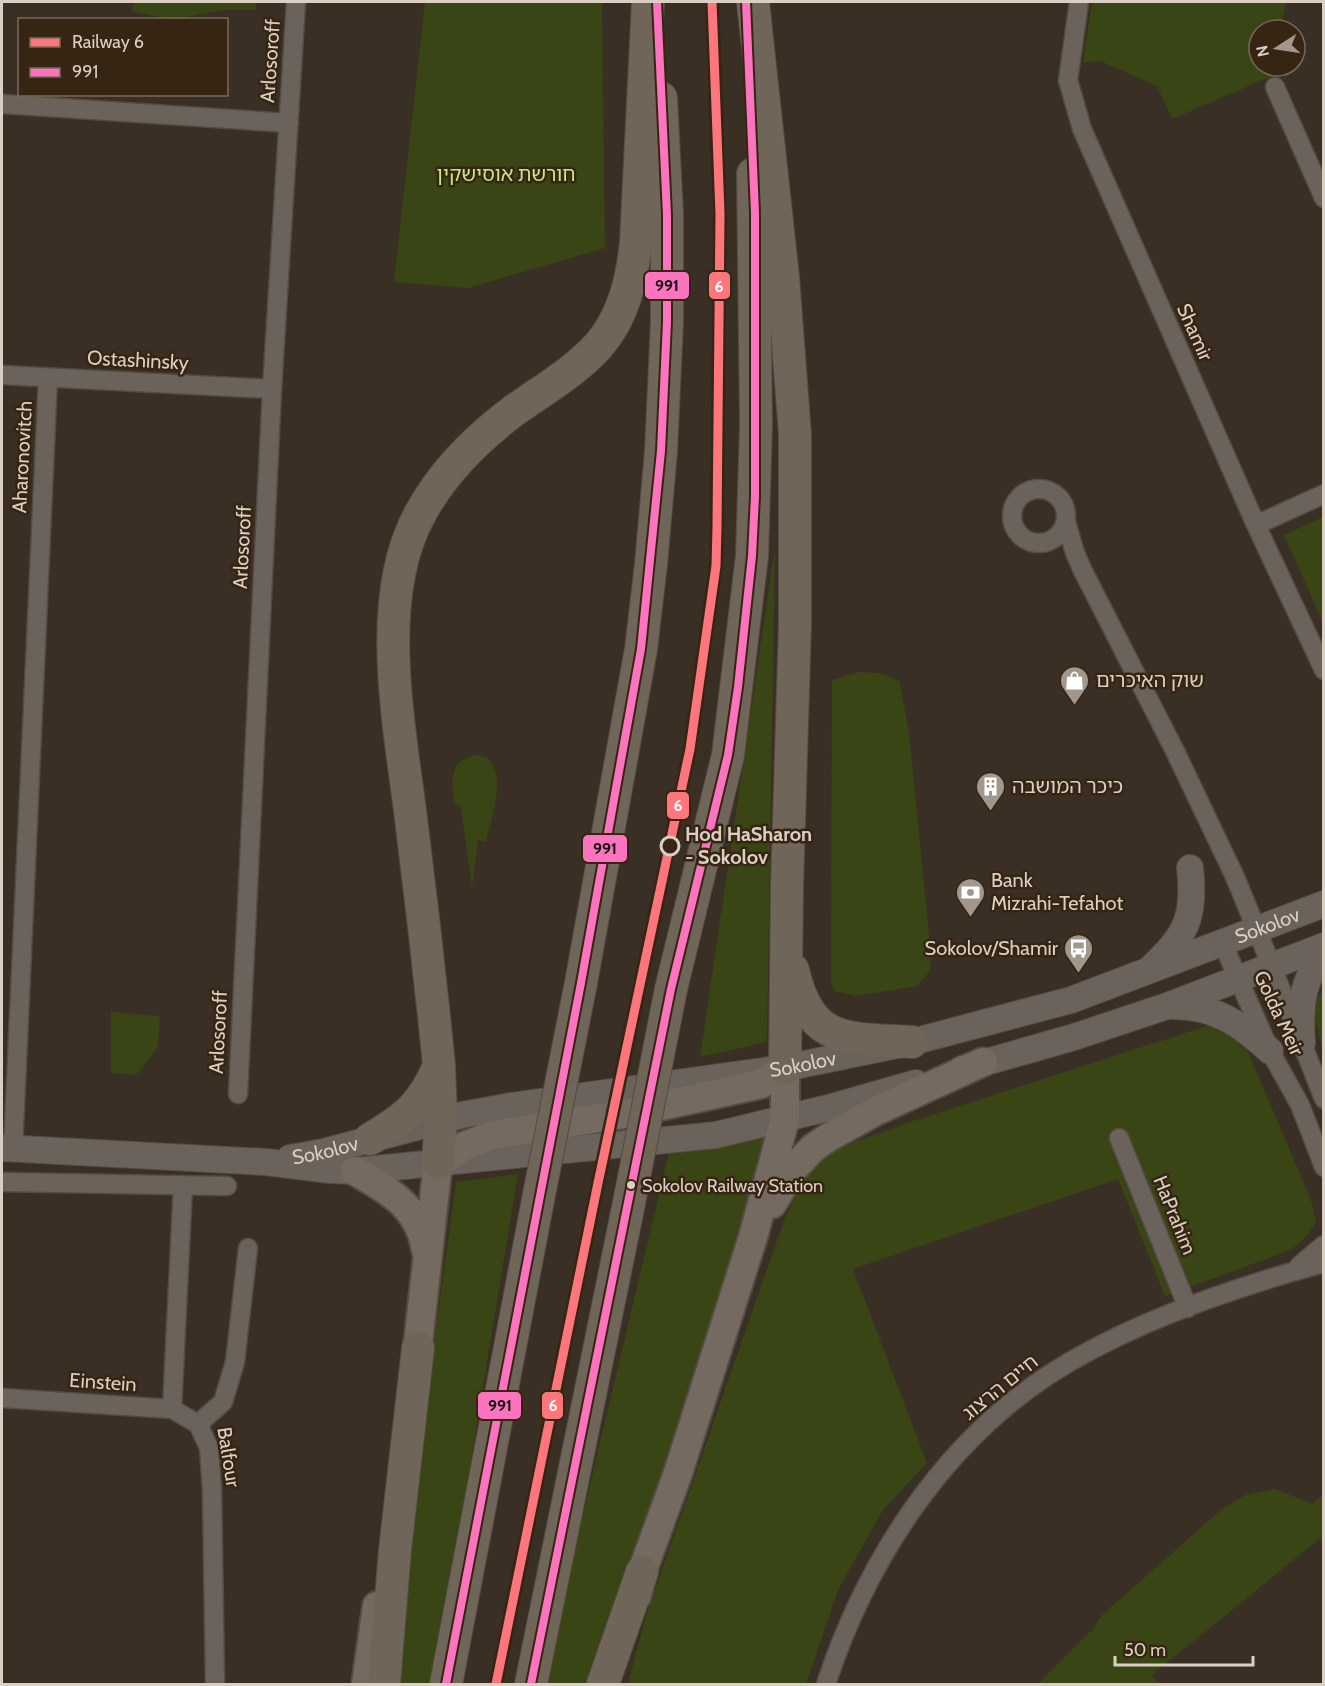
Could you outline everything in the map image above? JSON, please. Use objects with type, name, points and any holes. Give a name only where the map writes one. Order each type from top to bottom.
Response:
[{"type":"highway","points":[[438,1163],[441,1119],[439,1065],[396,687],[394,612],[397,578],[405,548],[419,515],[434,490],[455,463],[479,439],[510,414],[578,365],[599,344],[612,326],[623,304],[633,268],[636,242],[648,2]]},
{"type":"highway","points":[[446,1684],[538,1200],[582,983],[641,649],[661,451],[668,322],[667,227],[657,2]]},
{"type":"highway","points":[[531,1684],[671,989],[728,755],[738,687],[752,556],[755,496],[755,213],[747,2]]},
{"type":"highway","points":[[753,2],[783,277],[795,435],[795,624],[786,939],[785,1068]]},
{"type":"highway","points":[[786,939],[804,1005],[825,1028],[848,1038],[912,1042]]},
{"type":"highway","points":[[370,1139],[395,1124],[418,1104],[427,1092],[439,1065]]},
{"type":"highway","points":[[384,1684],[395,1550],[418,1348]]},
{"type":"highway","points":[[603,1684],[642,1572]]},
{"type":"main road","points":[[1146,972],[1180,938],[1189,916],[1193,892],[1190,868]]},
{"type":"main road","name":"Sokolov","points":[[266,1162],[322,1152],[441,1119],[511,1106],[785,1068],[912,1042],[1071,1000],[1323,904]]},
{"type":"main road","name":"Sokolov","points":[[7,1149],[266,1162],[355,1171],[716,1135],[884,1092],[1074,1037],[1167,1006],[1323,946]]},
{"type":"main road","points":[[1302,1043],[1302,998],[1306,981],[1323,955]]},
{"type":"main road","points":[[1167,1006],[1203,1009],[1219,1014],[1236,1023],[1270,1051]]},
{"type":"main road","points":[[753,1237],[794,1168],[813,1148],[849,1125],[983,1062]]},
{"type":"main road","points":[[616,1684],[642,1572],[678,1473],[753,1237],[785,1119],[785,1068]]},
{"type":"main road","points":[[366,1684],[418,1348],[438,1163],[464,1146],[492,1135],[624,1114],[761,1084],[785,1068]]},
{"type":"main road","points":[[355,1171],[393,1193],[409,1209],[422,1235],[427,1260]]},
{"type":"street","name":"Arlosoroff","points":[[238,1094],[272,389],[296,2]]},
{"type":"street","name":"Shamir","points":[[1078,2],[1068,80],[1082,129],[1256,525],[1323,670]]},
{"type":"street","points":[[1275,87],[1323,198]]},
{"type":"street","points":[[2,104],[289,123]]},
{"type":"street","name":"Ostashinsky","points":[[2,375],[272,389]]},
{"type":"street","name":"Aharonovitch","points":[[7,1149],[48,378]]},
{"type":"street","points":[[1256,525],[1323,494]]},
{"type":"street","name":"Golda Meir","points":[[1066,522],[1083,572],[1175,751],[1258,930],[1323,1099]]},
{"type":"street","name":"Golda Meir","points":[[1223,944],[1270,1051],[1300,1105],[1323,1167]]},
{"type":"street","name":"HaPrahim","points":[[1119,1138],[1188,1308]]},
{"type":"street","points":[[2,1182],[227,1186]]},
{"type":"street","points":[[172,1409],[183,1185]]},
{"type":"street","points":[[1293,1271],[1323,1245]]},
{"type":"street","name":"Balfour","points":[[215,1684],[212,1490],[209,1448],[198,1424],[223,1402],[235,1362],[248,1248]]},
{"type":"street","name":"חיים הרצוג","points":[[826,1684],[853,1613],[879,1561],[908,1515],[940,1474],[974,1437],[1013,1401],[1074,1359],[1142,1326],[1293,1271],[1323,1263]]},
{"type":"street","name":"Einstein","points":[[2,1398],[172,1409],[198,1424]]},
{"type":"green space","points":[[133,2],[256,2],[256,10],[224,10],[182,18],[163,18],[132,11]]},
{"type":"green space","name":"חורשת אוסישקין","points":[[425,2],[602,2],[605,248],[468,288],[394,282]]},
{"type":"green space","points":[[1092,2],[1286,2],[1283,18],[1247,18],[1247,78],[1267,78],[1172,119],[1157,86],[1100,61],[1083,63]]},
{"type":"green space","points":[[1323,517],[1323,623],[1284,535]]},
{"type":"green space","points":[[775,547],[767,1042],[700,1057]]},
{"type":"green space","points":[[859,672],[879,673],[899,680],[909,731],[931,956],[930,971],[917,986],[856,996],[835,991],[831,983],[832,680]]},
{"type":"green space","points":[[476,755],[487,759],[494,767],[497,791],[486,842],[478,840],[472,887],[461,808],[453,801],[453,778],[456,766]]},
{"type":"green space","points":[[1323,990],[1323,1050],[1315,1019],[1315,1003]]},
{"type":"green space","points":[[111,1012],[160,1016],[158,1047],[136,1075],[111,1073]]},
{"type":"green space","points":[[1227,1025],[1240,1033],[1311,1200],[1316,1222],[1307,1236],[1291,1250],[1165,1296],[1118,1179],[853,1269],[927,1463],[883,1510],[838,1590],[806,1684],[628,1684],[645,1618],[785,1218],[807,1174],[840,1147],[910,1122],[1207,1026]]},
{"type":"green space","points":[[765,1133],[747,1229],[590,1684],[545,1684],[670,1148]]},
{"type":"green space","points":[[518,1174],[434,1684],[395,1684],[405,1558],[456,1182]]},
{"type":"green space","points":[[1275,1489],[1312,1504],[1323,1495],[1323,1536],[1152,1675],[1159,1684],[1038,1684],[1092,1630],[1103,1614],[1222,1509],[1245,1495]]},
{"type":"rail line","name":"6","points":[[496,1684],[598,1183],[690,749],[716,566],[720,214],[712,2]]},
{"type":"transit line","name":"991","points":[[446,1684],[581,983],[641,649],[661,451],[667,322],[667,215],[657,2]]},
{"type":"transit line","name":"991","points":[[531,1684],[671,989],[728,755],[738,687],[752,556],[755,496],[755,213],[746,2]]},
{"type":"place","name":"שוק האיכרים","points":[[1075,706]]},
{"type":"place","name":"כיכר המושבה","points":[[991,812]]},
{"type":"place","name":"Hod HaSharon - Sokolov","points":[[670,846]]},
{"type":"place","name":"Bank Mizrahi-Tefahot","points":[[970,918]]},
{"type":"place","name":"Sokolov/Shamir","points":[[1079,974]]},
{"type":"place","name":"Sokolov Railway Station","points":[[631,1185]]}]
